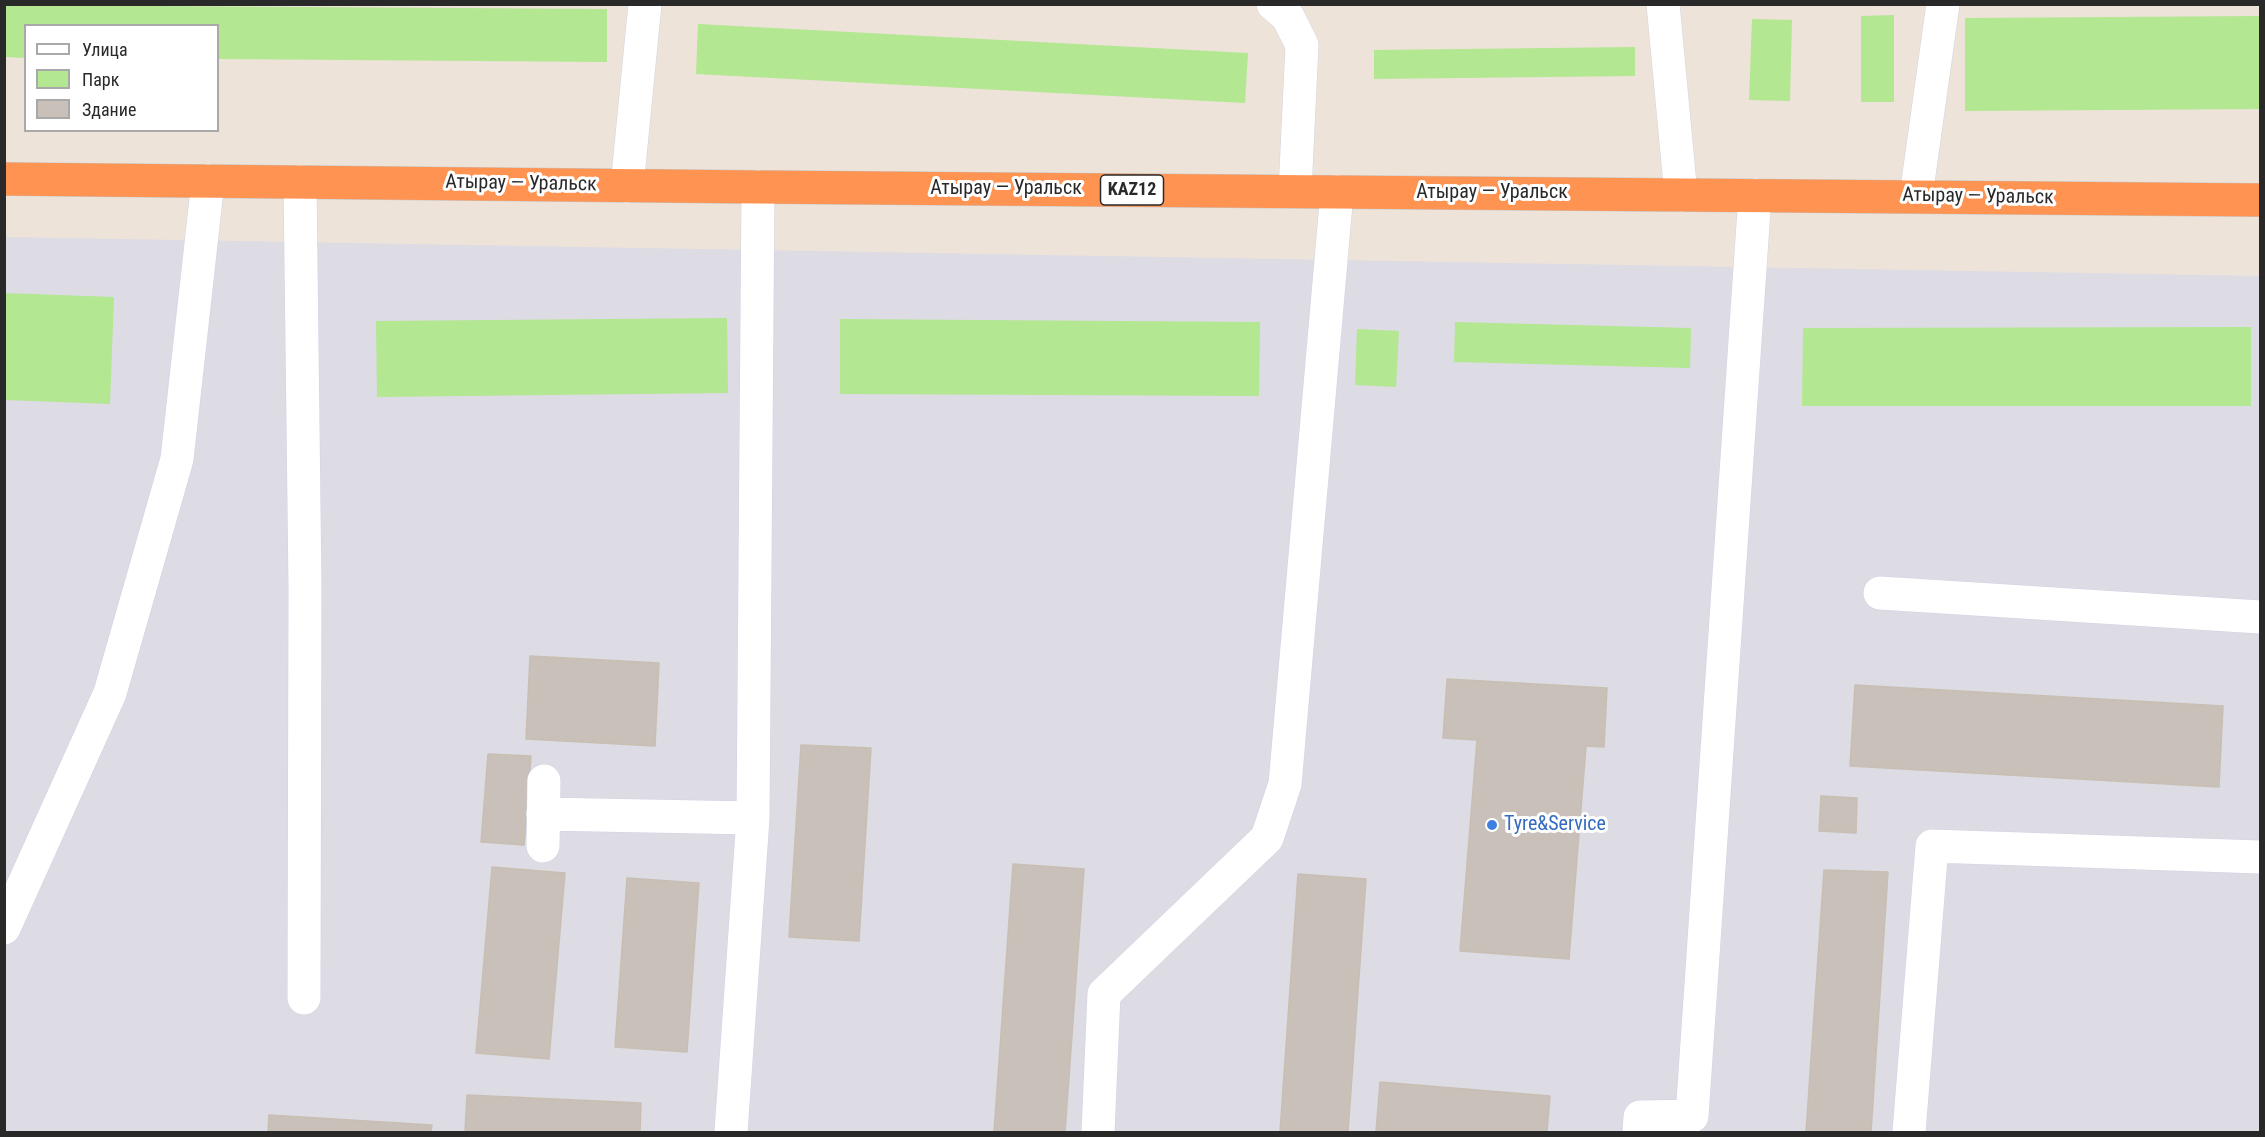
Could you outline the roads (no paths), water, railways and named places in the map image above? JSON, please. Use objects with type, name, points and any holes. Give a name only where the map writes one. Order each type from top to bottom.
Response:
[{"type":"highway","name":"Атырау — Уральск","points":[[4,179],[758,188],[2260,200]]},
{"type":"lane","points":[[627,186],[645,4]]},
{"type":"lane","points":[[1273,4],[1288,17],[1302,45],[1295,191]]},
{"type":"lane","points":[[1663,4],[1681,195]]},
{"type":"lane","points":[[1916,196],[1943,4]]},
{"type":"lane","points":[[4,928],[110,693],[177,459],[208,181]]},
{"type":"lane","points":[[300,182],[305,587],[304,998]]},
{"type":"lane","points":[[731,1132],[753,818],[758,188]]},
{"type":"lane","points":[[1098,1132],[1104,994],[1267,838],[1286,784],[1337,192]]},
{"type":"lane","points":[[1639,1132],[1641,1117],[1692,1116],[1755,195]]},
{"type":"lane","points":[[1880,593],[2260,617]]},
{"type":"lane","points":[[543,846],[544,781]]},
{"type":"lane","points":[[543,814],[753,818]]},
{"type":"lane","points":[[1909,1132],[1932,846],[2260,857]]},
{"type":"place","name":"Tyre&Service","points":[[1492,825]]}]
